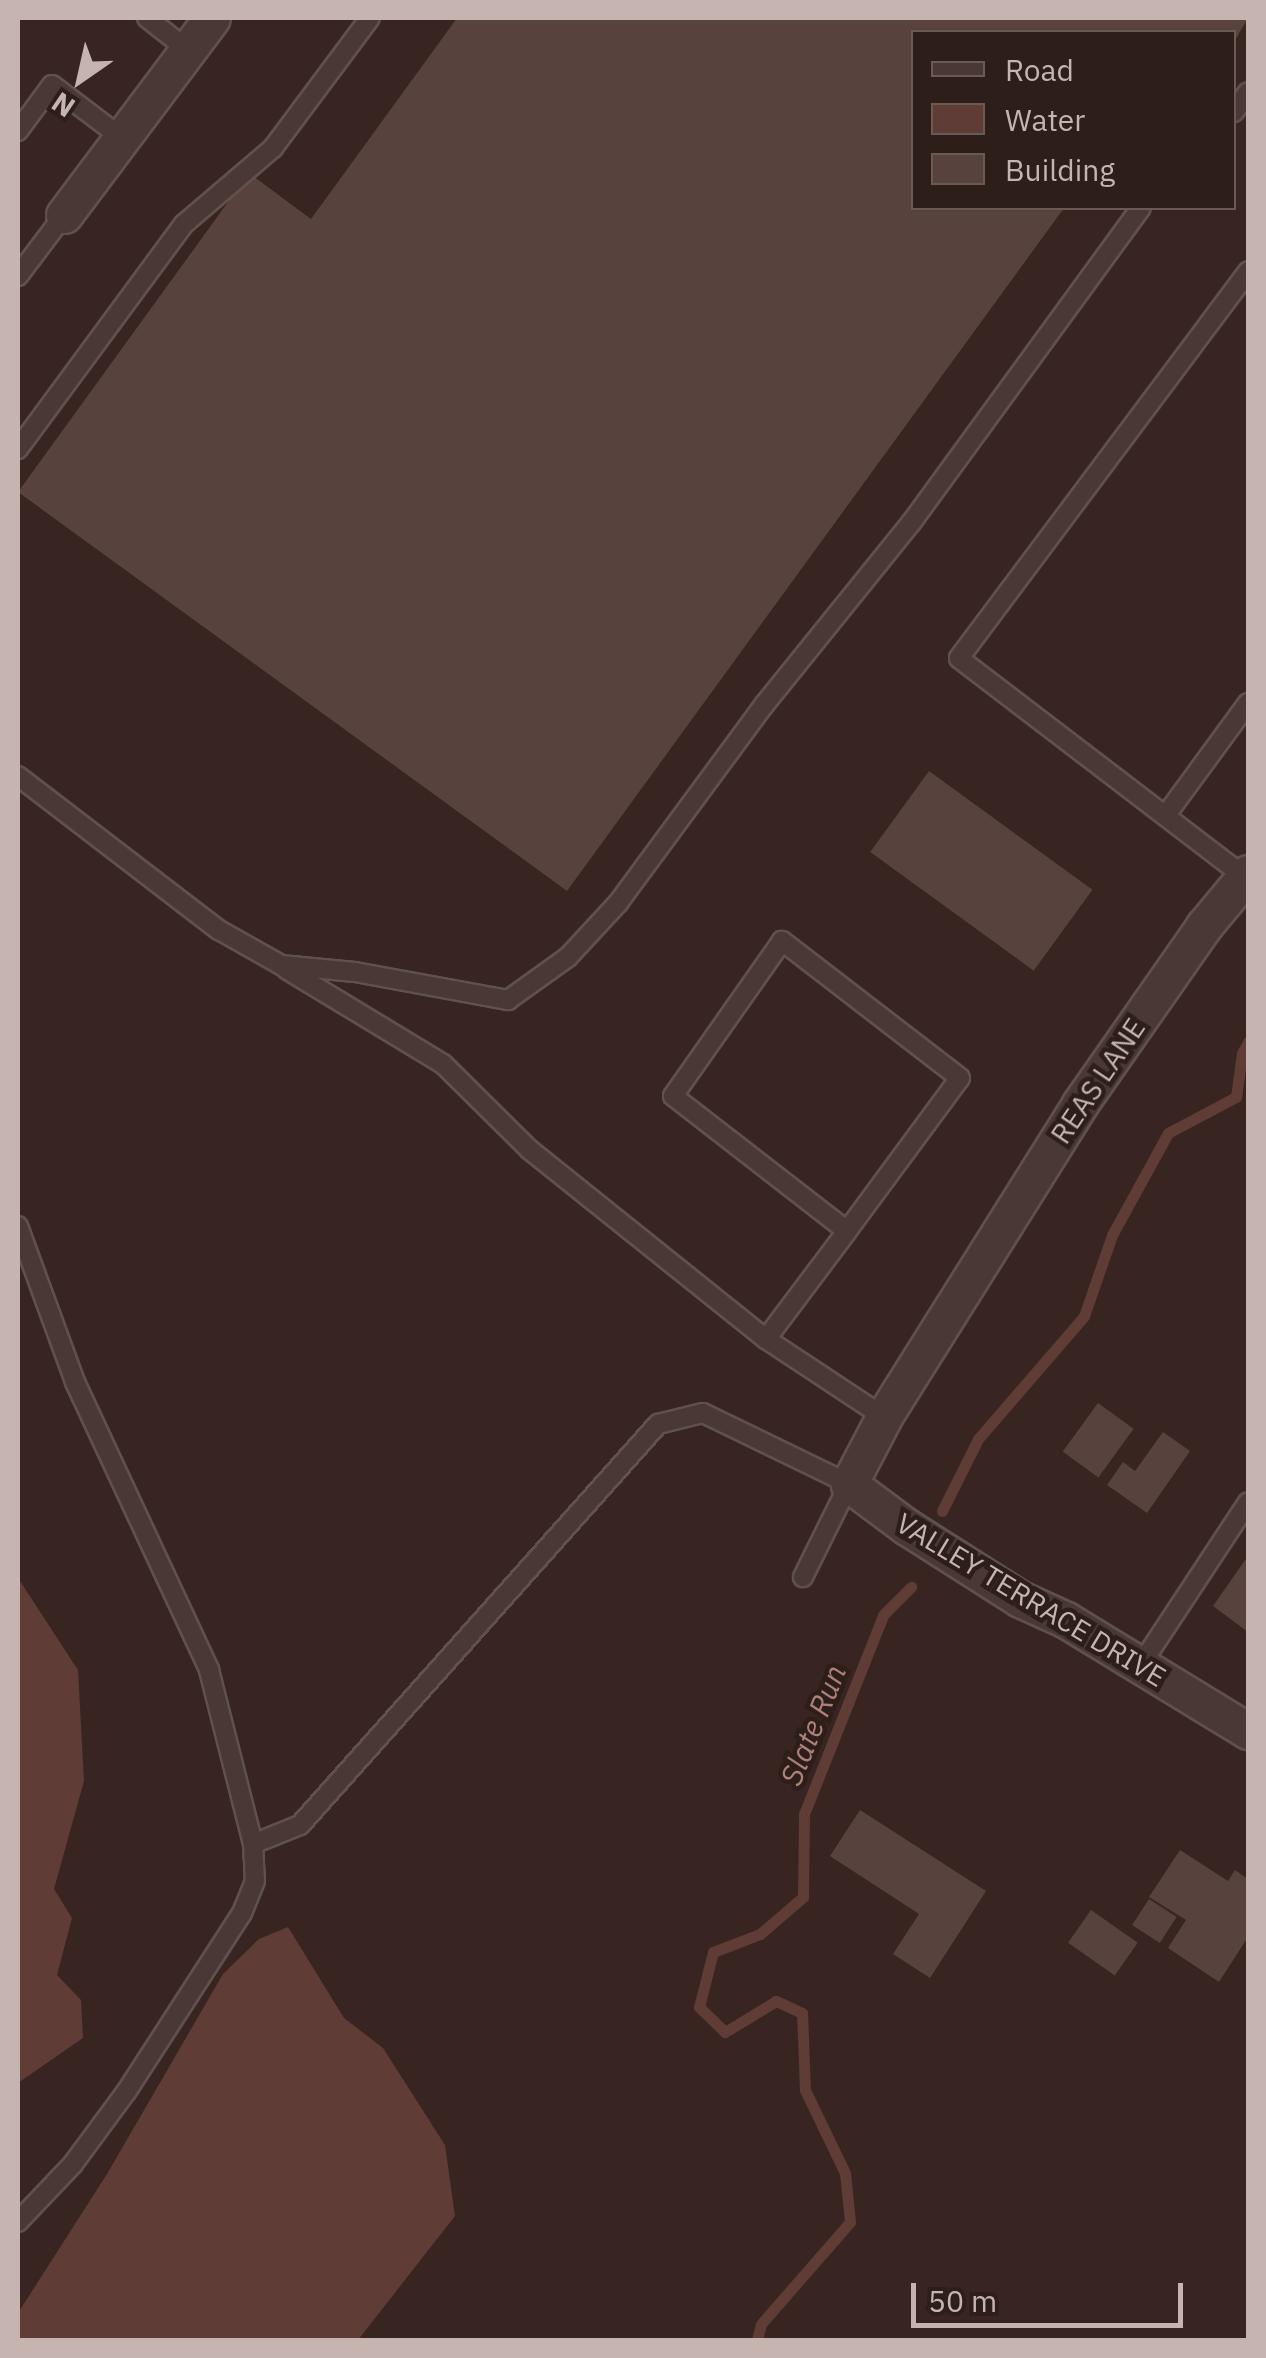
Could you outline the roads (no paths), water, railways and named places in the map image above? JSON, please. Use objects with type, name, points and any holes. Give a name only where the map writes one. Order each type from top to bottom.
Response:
[{"type":"street","points":[[64,215],[212,18]]},
{"type":"street","name":"REAS LANE","points":[[884,1417],[1080,1104],[1204,926],[1247,875]]},
{"type":"street","points":[[849,1484],[884,1417]]},
{"type":"street","name":"VALLEY TERRACE DRIVE","points":[[849,1484],[907,1527],[1020,1599],[1066,1620],[1248,1731]]},
{"type":"lane","points":[[146,18],[188,50]]},
{"type":"lane","points":[[18,449],[184,224],[273,148],[370,18]]},
{"type":"lane","points":[[18,132],[52,85],[122,138]]},
{"type":"lane","points":[[281,965],[355,972],[508,1000],[568,957],[618,903],[764,705],[911,523],[1140,210]]},
{"type":"lane","points":[[18,276],[64,215]]},
{"type":"lane","points":[[1247,875],[959,658],[1248,271]]},
{"type":"lane","points":[[1166,816],[1248,703]]},
{"type":"lane","points":[[18,776],[220,930],[442,1064],[530,1150],[766,1340],[884,1417]]},
{"type":"lane","points":[[766,1340],[847,1231],[960,1078],[782,940],[673,1096],[847,1231]]},
{"type":"lane","points":[[18,1226],[75,1382],[208,1670],[253,1844],[254,1881],[242,1913],[126,2092],[73,2164],[18,2222]]},
{"type":"lane","points":[[253,1844],[300,1825],[658,1424],[704,1413],[849,1484],[803,1576]]},
{"type":"lane","points":[[1140,1666],[1248,1502]]},
{"type":"water","points":[[18,1578],[78,1670],[84,1781],[54,1889],[72,1918],[57,1975],[81,2000],[83,2038],[18,2083]]},
{"type":"water","points":[[288,1927],[344,2018],[383,2048],[445,2145],[455,2216],[358,2340],[18,2340],[18,2313],[107,2174],[223,1974],[259,1939]]},
{"type":"waterway","name":"Slate Run","points":[[942,1511],[978,1439],[1084,1316],[1112,1235],[1168,1133],[1236,1097],[1242,1053],[1248,1042]]},
{"type":"waterway","name":"Slate Run","points":[[757,2340],[761,2324],[850,2222],[845,2173],[805,2090],[802,2013],[776,2001],[725,2032],[699,2007],[713,1952],[760,1934],[803,1897],[804,1814],[883,1615],[911,1587]]}]
